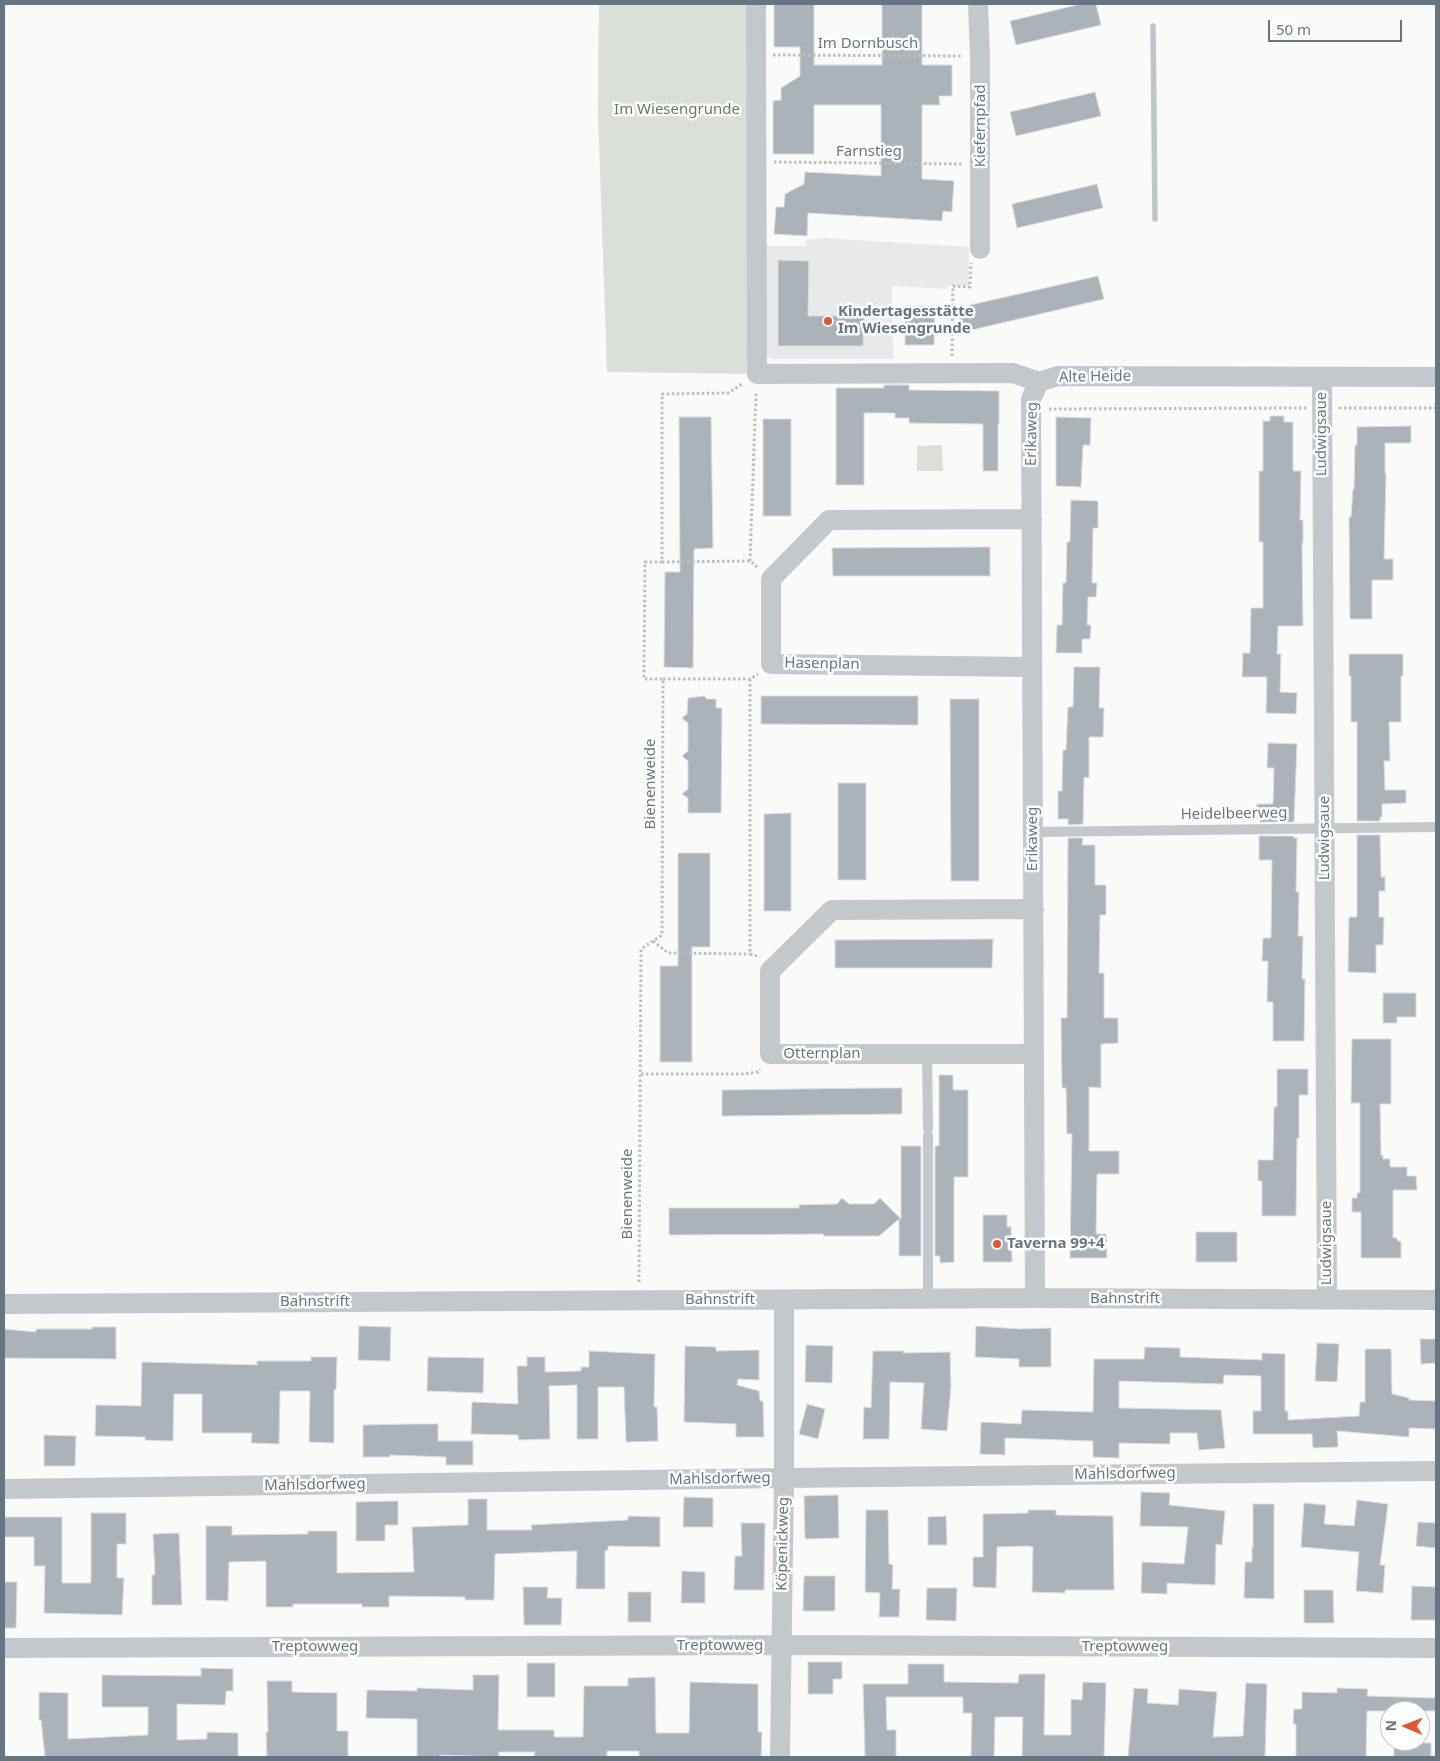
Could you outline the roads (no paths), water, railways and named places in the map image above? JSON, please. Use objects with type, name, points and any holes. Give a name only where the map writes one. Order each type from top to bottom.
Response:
[{"type":"street","name":"Alte Heide","points":[[756,4],[757,374],[1013,373],[1039,382],[1058,376],[1436,377]]},
{"type":"street","name":"Kiefernpfad","points":[[978,4],[981,164],[980,249]]},
{"type":"street","name":"Ludwigsaue","points":[[1322,378],[1327,1300]]},
{"type":"street","name":"Erikaweg","points":[[1035,1298],[1031,399],[1039,382]]},
{"type":"street","name":"Hasenplan","points":[[1032,519],[829,520],[771,579],[771,664],[1032,666]]},
{"type":"street","name":"Otternplan","points":[[1034,909],[832,910],[770,971],[770,1054],[1034,1054]]},
{"type":"street","name":"Bahnstrift","points":[[4,1304],[1035,1298],[1436,1300]]},
{"type":"street","name":"Köpenickweg","points":[[780,1757],[784,1478],[784,1300]]},
{"type":"street","name":"Mahlsdorfweg","points":[[4,1489],[1436,1471]]},
{"type":"street","name":"Treptowweg","points":[[4,1648],[782,1645],[1436,1648]]},
{"type":"lane","name":"Heidelbeerweg","points":[[1033,832],[1436,828]]},
{"type":"lane","points":[[928,1054],[928,1299]]},
{"type":"waterway","points":[[1153,26],[1155,219]]},
{"type":"place","name":"Kindertagesstätte Im Wiesengrunde","points":[[828,321]]},
{"type":"place","name":"Taverna 99+4","points":[[997,1244]]},
{"type":"park label","name":"Im Wiesengrunde","points":[[677,110]]}]
